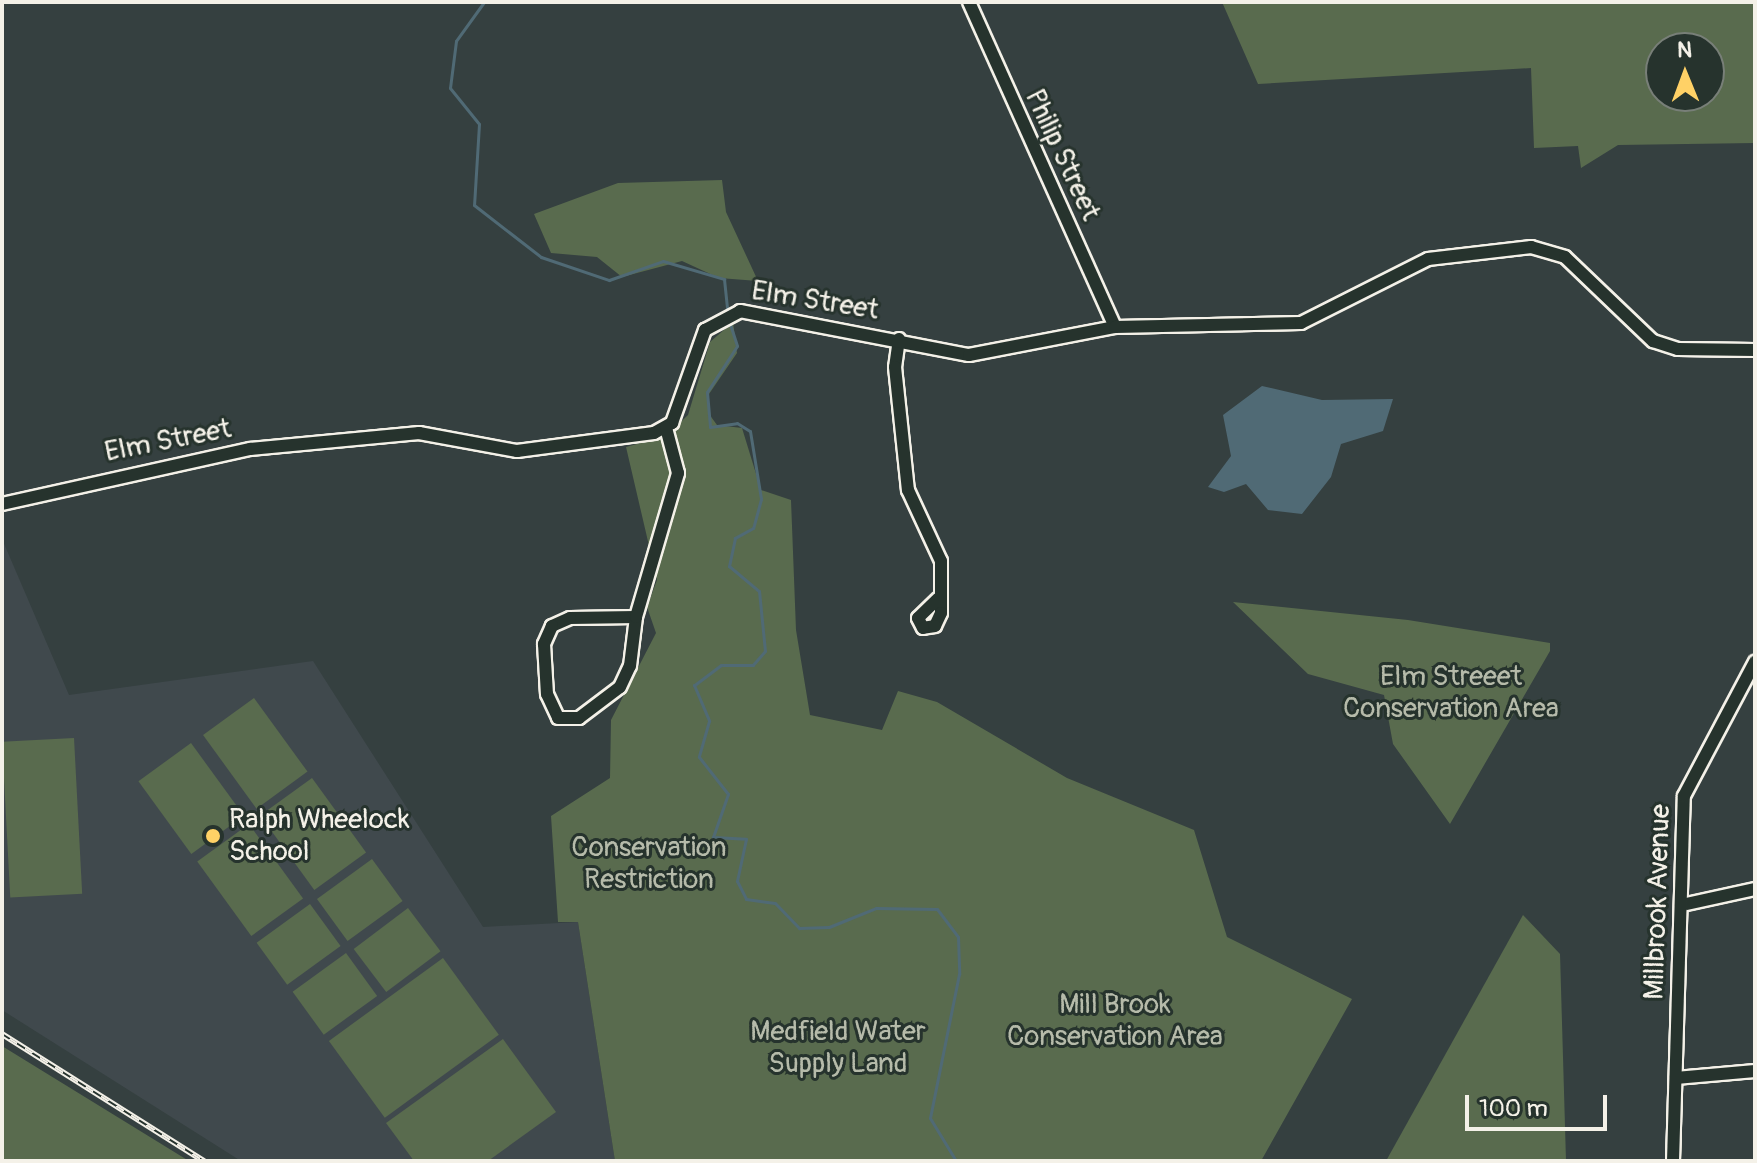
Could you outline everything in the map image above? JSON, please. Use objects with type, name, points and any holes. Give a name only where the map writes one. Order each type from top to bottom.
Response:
[{"type":"street","name":"Philip Street","points":[[969,2],[1115,327]]},
{"type":"street","name":"Elm Street","points":[[2,504],[250,449],[419,433],[517,451],[666,428],[700,338],[726,314],[756,312],[899,339],[949,357],[1115,327],[1301,323],[1428,259],[1537,248],[1565,257],[1653,341],[1678,349],[1755,350]]},
{"type":"street","points":[[899,339],[895,367],[908,490],[941,561],[938,599]]},
{"type":"street","points":[[636,617],[570,618],[552,626],[544,644],[547,694],[558,718],[579,718],[620,687],[635,650],[636,617],[678,473],[666,428]]},
{"type":"street","name":"Millbrook Avenue","points":[[1673,1161],[1686,904],[1684,796],[1755,662]]},
{"type":"street","points":[[1686,904],[1755,889]]},
{"type":"street","points":[[1676,1078],[1755,1071]]},
{"type":"shaded area","name":"Ralph Wheelock School","points":[[2,539],[69,695],[313,661],[483,927],[578,922],[615,1161],[241,1161],[2,1010]]},
{"type":"green space","points":[[1222,2],[1755,2],[1755,143],[1618,145],[1581,168],[1578,146],[1534,148],[1531,68],[1258,84]]},
{"type":"green space","points":[[722,180],[726,212],[758,281],[719,278],[682,261],[622,277],[597,257],[551,253],[534,214],[618,183]]},
{"type":"green space","points":[[733,322],[737,353],[709,394],[709,414],[717,425],[742,428],[761,490],[791,500],[796,630],[810,715],[882,730],[898,691],[937,702],[1067,778],[1194,830],[1227,937],[1352,999],[1261,1161],[615,1161],[578,922],[558,922],[551,816],[610,778],[611,720],[656,633],[647,607],[657,580],[626,447],[666,436],[688,415],[710,342]]},
{"type":"green space","name":"Elm Streeet Conservation Area","points":[[1233,602],[1408,620],[1550,643],[1550,651],[1450,824],[1393,744],[1384,695],[1308,674]]},
{"type":"green space","points":[[254,698],[307,772],[257,809],[203,735]]},
{"type":"green space","points":[[74,738],[82,894],[10,898],[2,742]]},
{"type":"green space","points":[[191,743],[244,816],[191,854],[138,781]]},
{"type":"green space","points":[[312,778],[366,852],[314,890],[260,816]]},
{"type":"green space","points":[[249,824],[303,898],[251,936],[197,862]]},
{"type":"green space","points":[[372,859],[403,901],[348,941],[317,899]]},
{"type":"green space","points":[[310,904],[341,946],[287,985],[257,943]]},
{"type":"green space","points":[[408,908],[440,951],[386,992],[354,949]]},
{"type":"green space","points":[[1523,915],[1560,954],[1566,1161],[1386,1161]]},
{"type":"green space","points":[[346,953],[377,996],[324,1035],[293,992]]},
{"type":"green space","points":[[443,958],[499,1035],[385,1118],[329,1041]]},
{"type":"green space","points":[[503,1039],[556,1112],[488,1161],[414,1161],[386,1123]]},
{"type":"green space","points":[[2,1046],[54,1078],[189,1161],[2,1161]]},
{"type":"water","points":[[1262,386],[1322,400],[1393,399],[1383,431],[1341,444],[1331,477],[1302,514],[1268,510],[1246,484],[1224,492],[1208,487],[1231,456],[1223,415]]},
{"type":"waterway","points":[[484,2],[456,41],[450,88],[479,124],[474,205],[541,257],[609,280],[663,261],[724,279],[727,309]]},
{"type":"waterway","points":[[729,321],[737,346],[707,392],[710,427],[737,423],[750,431],[761,499],[753,528],[735,538],[729,566],[759,591],[765,651],[753,665],[721,665],[694,685],[709,721],[699,757],[728,794],[713,837],[746,839],[737,881],[746,899],[775,903],[799,928],[829,927],[876,908],[937,909],[958,937],[959,974],[930,1118],[956,1161]]},
{"type":"railway","points":[[2,1034],[204,1161]]},
{"type":"place","name":"Ralph Wheelock School","points":[[213,836]]},
{"type":"park label","name":"Conservation Restriction","points":[[649,864]]},
{"type":"park label","name":"Mill Brook Conservation Area","points":[[1115,1021]]},
{"type":"park label","name":"Medfield Water Supply Land","points":[[838,1048]]}]
